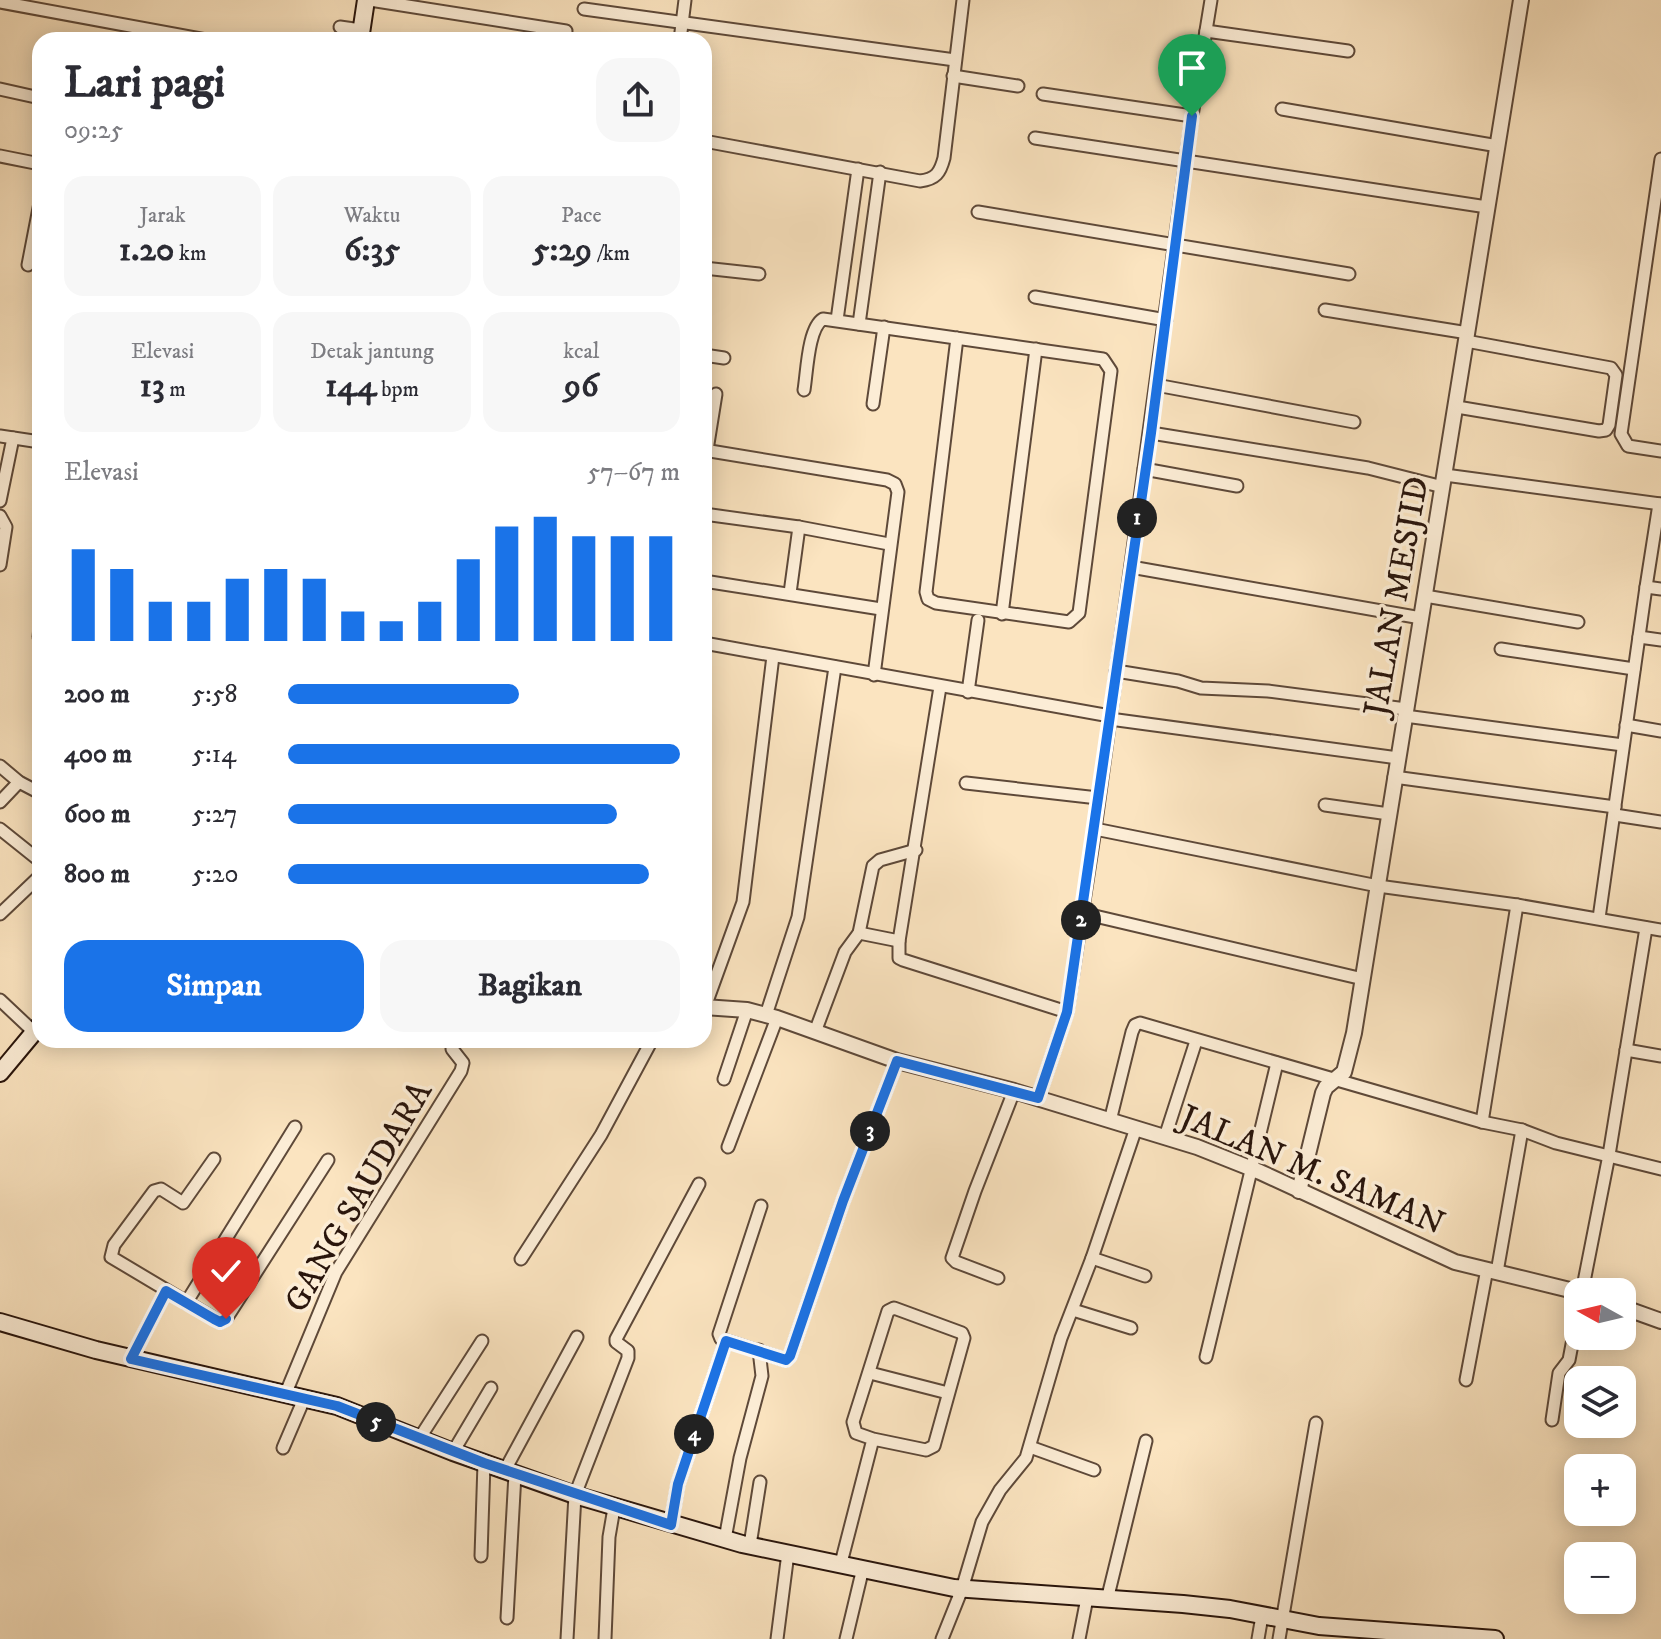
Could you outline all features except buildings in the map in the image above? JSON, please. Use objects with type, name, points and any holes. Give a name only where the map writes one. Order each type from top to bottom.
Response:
[{"type":"main road","points":[[361,32],[368,0]]},
{"type":"main road","points":[[0,1073],[32,1034]]},
{"type":"main road","points":[[0,1322],[131,1359],[337,1406],[453,1452],[575,1495],[671,1525],[750,1545],[962,1589],[1183,1604],[1282,1620],[1326,1633],[1495,1639]]},
{"type":"street","points":[[368,0],[566,31]]},
{"type":"street","points":[[681,32],[685,0]]},
{"type":"street","points":[[712,142],[920,181],[932,179],[941,171],[963,0]]},
{"type":"street","points":[[1038,1098],[1067,1012],[1151,433],[1192,116],[1211,0]]},
{"type":"street","name":"JALAN MESJID","points":[[1299,1191],[1323,1093],[1344,1072],[1347,1064],[1363,979],[1521,0]]},
{"type":"street","points":[[0,2],[163,32]]},
{"type":"street","points":[[584,9],[955,60]]},
{"type":"street","points":[[340,27],[352,32]]},
{"type":"street","points":[[1206,31],[1348,51]]},
{"type":"street","points":[[953,76],[1018,86]]},
{"type":"street","points":[[0,89],[32,96]]},
{"type":"street","points":[[1043,94],[1192,116]]},
{"type":"street","points":[[1282,109],[1498,146]]},
{"type":"street","points":[[1035,138],[1487,207]]},
{"type":"street","points":[[0,156],[32,162]]},
{"type":"street","points":[[1661,159],[1621,434],[1628,446],[1661,451]]},
{"type":"street","points":[[837,320],[858,169]]},
{"type":"street","points":[[859,324],[880,172]]},
{"type":"street","points":[[978,212],[1349,274]]},
{"type":"street","points":[[28,265],[32,244]]},
{"type":"street","points":[[847,247],[869,250]]},
{"type":"street","points":[[712,269],[759,274]]},
{"type":"street","points":[[1035,297],[1166,320]]},
{"type":"street","points":[[1325,310],[1611,368],[1616,375],[1606,430],[1457,407]]},
{"type":"street","points":[[804,390],[815,326],[823,319],[837,320],[1103,359],[1111,371],[1079,613],[1069,622],[1002,614],[928,599],[926,592],[957,338]]},
{"type":"street","points":[[873,404],[884,327]]},
{"type":"street","points":[[1002,614],[1036,349]]},
{"type":"street","points":[[712,356],[724,358]]},
{"type":"street","points":[[1156,385],[1354,422]]},
{"type":"street","points":[[712,414],[716,394]]},
{"type":"street","points":[[1151,433],[1444,481],[1660,504],[1599,918]]},
{"type":"street","points":[[0,501],[6,437],[32,441]]},
{"type":"street","points":[[712,451],[892,481],[898,492],[874,675]]},
{"type":"street","points":[[1144,469],[1237,486]]},
{"type":"street","points":[[712,515],[889,544]]},
{"type":"street","points":[[0,516],[6,527],[0,565]]},
{"type":"street","points":[[790,593],[799,527]]},
{"type":"street","points":[[1131,567],[1421,618]]},
{"type":"street","points":[[712,582],[881,609]]},
{"type":"street","points":[[1646,587],[1661,589]]},
{"type":"street","points":[[1425,596],[1578,622]]},
{"type":"street","points":[[968,692],[978,620]]},
{"type":"street","points":[[1639,637],[1661,640]]},
{"type":"street","points":[[712,645],[1110,718],[1398,758]]},
{"type":"street","points":[[1501,649],[1634,669]]},
{"type":"street","points":[[712,985],[743,902],[773,656]]},
{"type":"street","points":[[728,1147],[771,1017],[798,917],[835,667]]},
{"type":"street","points":[[1116,671],[1201,688],[1268,691],[1623,745]]},
{"type":"street","points":[[940,687],[899,941],[899,958],[1067,1012]]},
{"type":"street","points":[[1626,725],[1661,731]]},
{"type":"street","points":[[0,766],[32,789]]},
{"type":"street","points":[[1394,777],[1615,811],[1661,822]]},
{"type":"street","points":[[0,802],[19,782]]},
{"type":"street","points":[[966,783],[1098,798]]},
{"type":"street","points":[[1325,805],[1389,814]]},
{"type":"street","points":[[0,829],[32,855]]},
{"type":"street","points":[[1095,829],[1378,886],[1517,905],[1661,930]]},
{"type":"street","points":[[815,1032],[845,952],[859,933],[873,866],[880,860],[916,850]]},
{"type":"street","points":[[0,914],[32,884]]},
{"type":"street","points":[[1482,1122],[1517,905]]},
{"type":"street","points":[[1082,913],[1363,979]]},
{"type":"street","points":[[1583,1278],[1609,1155],[1646,928]]},
{"type":"street","points":[[859,933],[899,941]]},
{"type":"street","points":[[0,1000],[32,1024]]},
{"type":"street","name":"JALAN M. SAMAN","points":[[712,1008],[747,1010],[897,1061],[1014,1091],[1165,1137],[1251,1168],[1455,1262],[1564,1288]]},
{"type":"street","points":[[724,1079],[747,1010]]},
{"type":"street","points":[[1110,1121],[1132,1032],[1135,1025],[1140,1023],[1482,1122],[1522,1130],[1556,1143],[1661,1169]]},
{"type":"street","points":[[1165,1137],[1196,1041]]},
{"type":"street","name":"GANG SAUDARA","points":[[285,1395],[336,1272],[461,1071],[463,1063],[452,1048]]},
{"type":"street","points":[[521,1259],[601,1135],[648,1048]]},
{"type":"street","points":[[1626,1050],[1661,1056]]},
{"type":"street","points":[[761,1206],[720,1328],[721,1339],[786,1360],[897,1061]]},
{"type":"street","points":[[1206,1357],[1277,1063]]},
{"type":"street","points":[[998,1278],[952,1258],[1014,1091]]},
{"type":"street","points":[[186,1303],[295,1127]]},
{"type":"street","points":[[942,1639],[962,1589],[982,1522],[1000,1490],[1021,1466],[1030,1447],[1061,1338],[1136,1128]]},
{"type":"street","points":[[1466,1380],[1522,1130]]},
{"type":"street","points":[[214,1159],[183,1203],[161,1189],[154,1191],[111,1253],[113,1259],[220,1322],[226,1319],[328,1160]]},
{"type":"street","points":[[567,1639],[575,1495],[628,1358],[628,1351],[616,1339],[699,1184]]},
{"type":"street","points":[[1092,1258],[1145,1276]]},
{"type":"street","points":[[131,1359],[166,1291]]},
{"type":"street","points":[[894,1308],[962,1333],[964,1338],[931,1449],[856,1433],[853,1427],[870,1373],[886,1313],[894,1308]]},
{"type":"street","points":[[1073,1310],[1131,1328]]},
{"type":"street","points":[[1636,1312],[1661,1321]]},
{"type":"street","points":[[507,1618],[510,1472],[577,1337]]},
{"type":"street","points":[[419,1439],[482,1341]]},
{"type":"street","points":[[671,1525],[682,1472],[726,1341]]},
{"type":"street","points":[[725,1539],[740,1458],[762,1376],[759,1350]]},
{"type":"street","points":[[1552,1420],[1559,1373],[1569,1360],[1571,1350]]},
{"type":"street","points":[[870,1373],[948,1393]]},
{"type":"street","points":[[453,1452],[491,1388]]},
{"type":"street","points":[[283,1448],[304,1399]]},
{"type":"street","points":[[1279,1639],[1316,1423]]},
{"type":"street","points":[[841,1563],[873,1439]]},
{"type":"street","points":[[1107,1600],[1146,1441]]},
{"type":"street","points":[[1030,1447],[1094,1470]]},
{"type":"street","points":[[481,1556],[484,1463]]},
{"type":"street","points":[[750,1545],[760,1482]]},
{"type":"street","points":[[605,1639],[609,1537],[614,1508]]},
{"type":"street","points":[[777,1639],[788,1553]]},
{"type":"street","points":[[846,1639],[863,1568]]},
{"type":"street","points":[[1079,1639],[1087,1598]]},
{"type":"street","points":[[1258,1639],[1262,1616]]},
{"type":"route","points":[[226,1319],[220,1322],[166,1291],[131,1359],[337,1406],[453,1452],[671,1525],[678,1484],[726,1341],[786,1360],[790,1356],[843,1201],[897,1061],[1038,1098],[1067,1012],[1151,433],[1192,116]]}]
